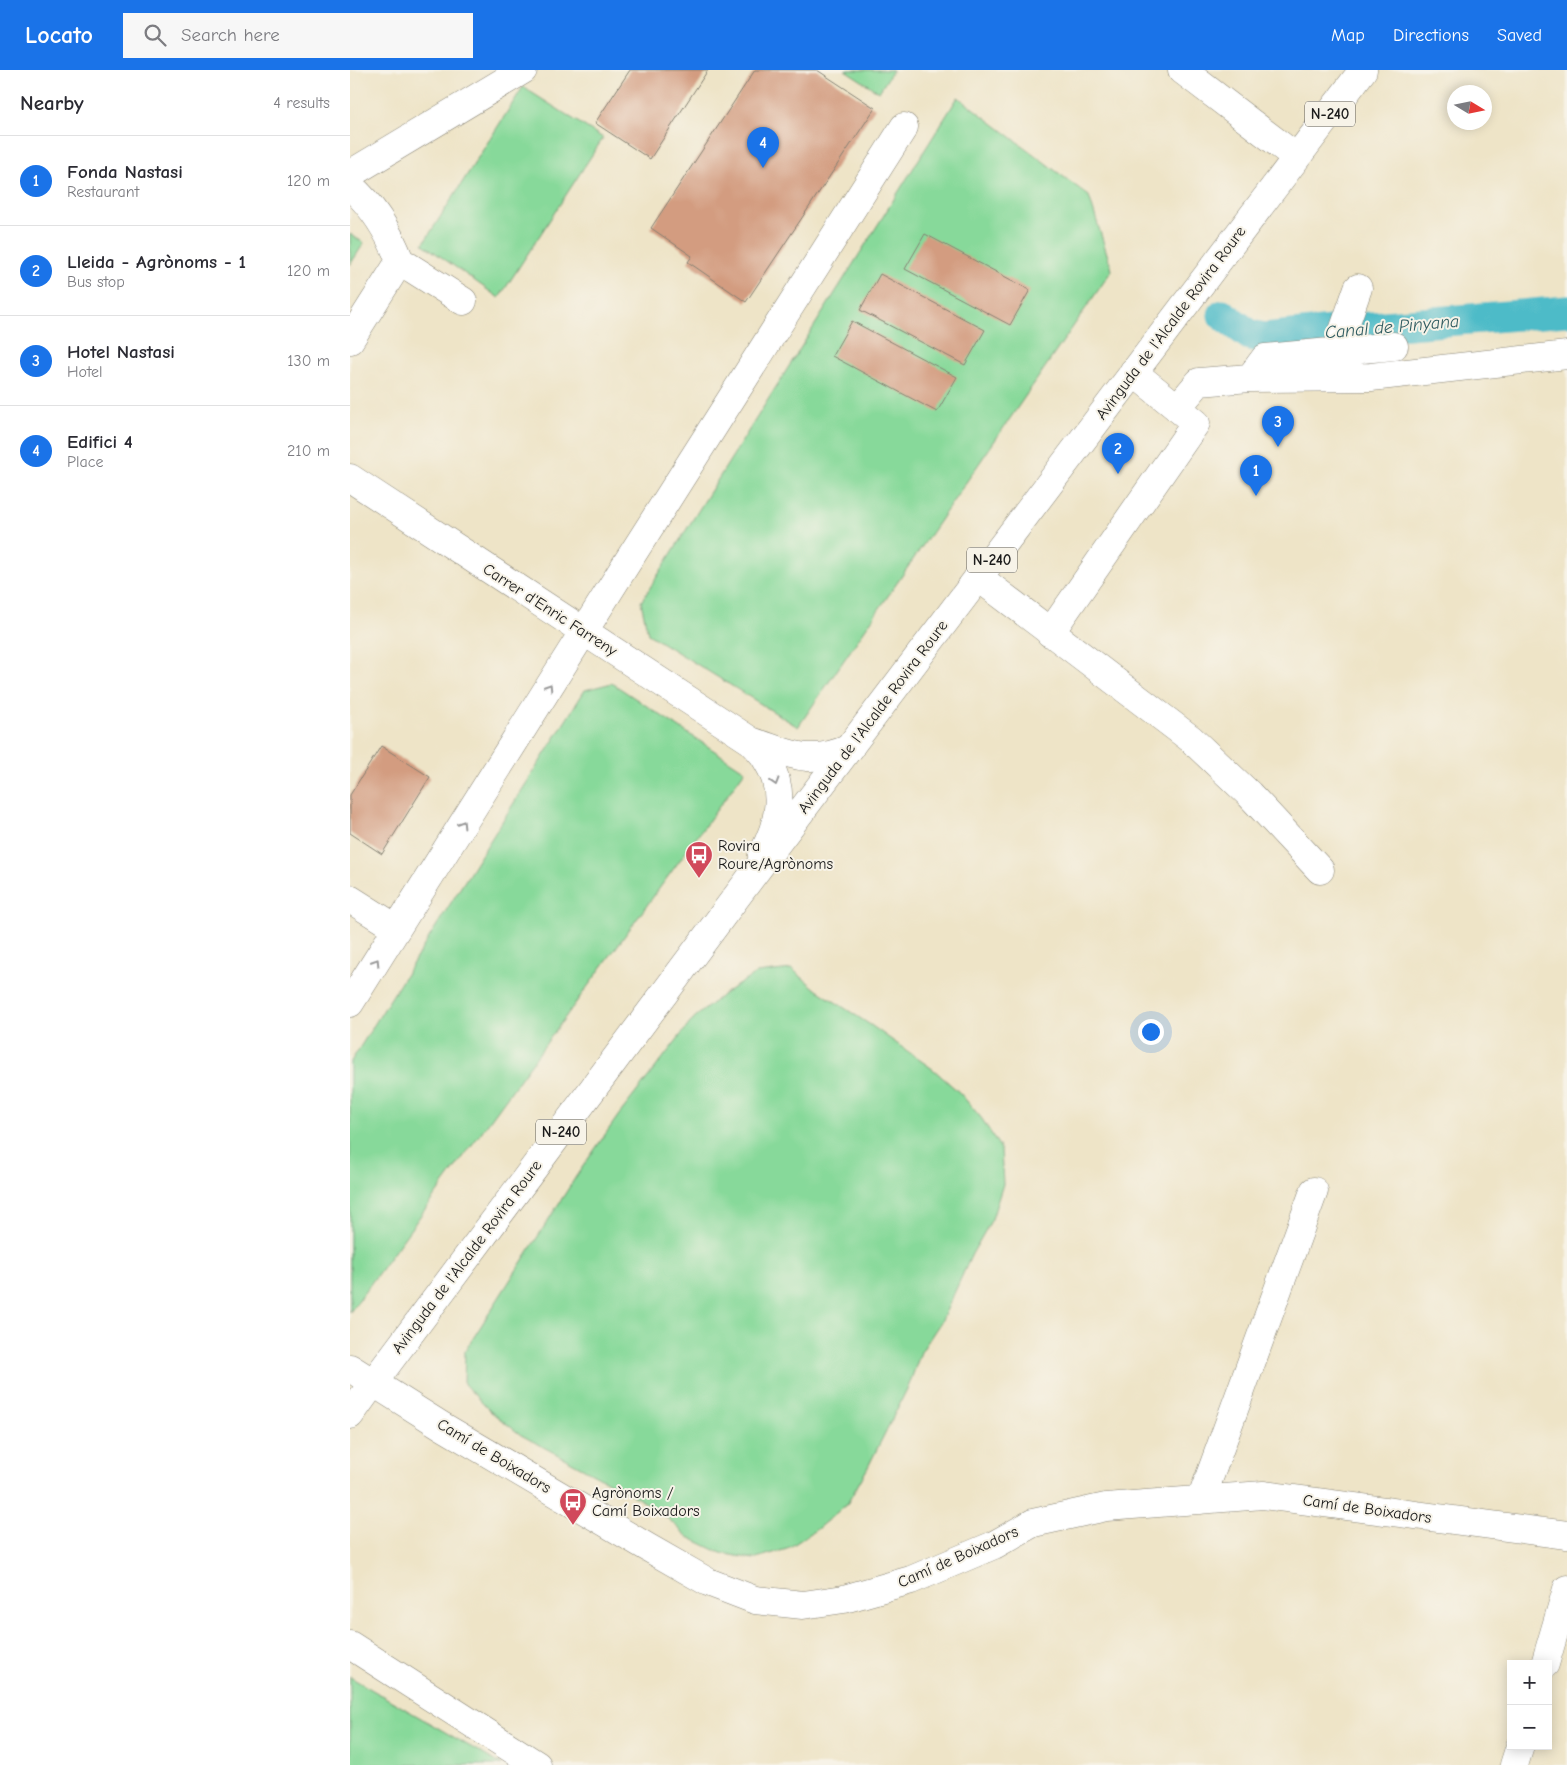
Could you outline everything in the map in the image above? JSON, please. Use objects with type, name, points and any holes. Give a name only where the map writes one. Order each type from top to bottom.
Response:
[{"type":"street","points":[[350,174],[523,70]]},
{"type":"street","points":[[1182,70],[1296,157]]},
{"type":"street","name":"Avinguda de l'Alcalde Rovira Roure","points":[[350,1415],[749,880],[1363,70]]},
{"type":"street","points":[[350,1003],[904,127]]},
{"type":"street","points":[[350,186],[367,200],[393,241],[400,261],[463,301]]},
{"type":"street","points":[[350,340],[400,261]]},
{"type":"street","points":[[1338,347],[1358,288]]},
{"type":"street","points":[[1250,378],[1265,358],[1338,347],[1394,346]]},
{"type":"street","points":[[1177,408],[1198,382],[1250,378],[1371,377],[1567,355]]},
{"type":"street","points":[[1050,633],[1196,423],[1133,372]]},
{"type":"street","name":"Carrer d'Enric Farreny","points":[[350,478],[751,741]]},
{"type":"street","points":[[978,577],[1191,739],[1249,794],[1320,870]]},
{"type":"street","points":[[751,741],[796,756],[812,758],[827,757],[850,748]]},
{"type":"street","points":[[749,880],[772,836],[779,809],[775,778],[766,758],[751,741]]},
{"type":"street","points":[[350,899],[396,928]]},
{"type":"street","points":[[1202,1500],[1314,1191]]},
{"type":"street","name":"Camí de Boixadors","points":[[350,1368],[708,1582],[755,1600],[803,1605],[844,1600],[911,1580],[994,1545],[1033,1523],[1106,1507],[1263,1495],[1567,1536]]},
{"type":"street","points":[[1546,1660],[1567,1589]]},
{"type":"street","points":[[350,1645],[537,1765]]},
{"type":"street","points":[[1514,1765],[1519,1750]]},
{"type":"green space","points":[[845,70],[893,70],[879,92]]},
{"type":"green space","points":[[523,87],[603,138],[499,298],[423,244]]},
{"type":"green space","points":[[958,97],[1089,196],[1112,270],[798,727],[648,634],[641,602]]},
{"type":"green space","points":[[350,234],[364,243],[350,265]]},
{"type":"green space","points":[[612,683],[745,771],[350,1312],[350,1063],[585,690]]},
{"type":"green space","points":[[792,969],[817,990],[934,1070],[960,1093],[982,1119],[1001,1149],[1003,1184],[992,1219],[972,1254],[942,1320],[921,1352],[909,1385],[867,1469],[847,1504],[817,1529],[787,1549],[753,1559],[721,1553],[688,1537],[661,1512],[521,1435],[490,1411],[464,1384],[465,1351],[577,1175],[618,1116],[694,1018],[725,993],[757,973]]},
{"type":"green space","points":[[350,1677],[502,1765],[350,1765]]},
{"type":"building","points":[[630,70],[708,70],[650,159],[595,123]]},
{"type":"building","points":[[755,70],[817,70],[875,108],[746,302],[688,262],[692,256],[651,228]]},
{"type":"building","points":[[925,234],[1030,290],[1010,325],[905,269]]},
{"type":"building","points":[[880,274],[985,330],[965,365],[860,310]]},
{"type":"building","points":[[852,321],[957,377],[937,412],[832,356]]},
{"type":"building","points":[[381,746],[430,777],[382,854],[350,833],[350,795]]},
{"type":"waterway","name":"Canal de Pinyana","points":[[1223,315],[1250,335],[1264,338],[1567,311]]},
{"type":"place","name":"Edifici 4","points":[[763,168]]},
{"type":"place","name":"Hotel Nastasi","points":[[1278,447]]},
{"type":"place","name":"Lleida - Agrònoms - 1","points":[[1118,474]]},
{"type":"place","name":"Fonda Nastasi","points":[[1256,496]]},
{"type":"place","name":"Rovira Roure/Agrònoms","points":[[699,879]]},
{"type":"place","name":"Agrònoms / Camí Boixadors","points":[[573,1526]]}]
